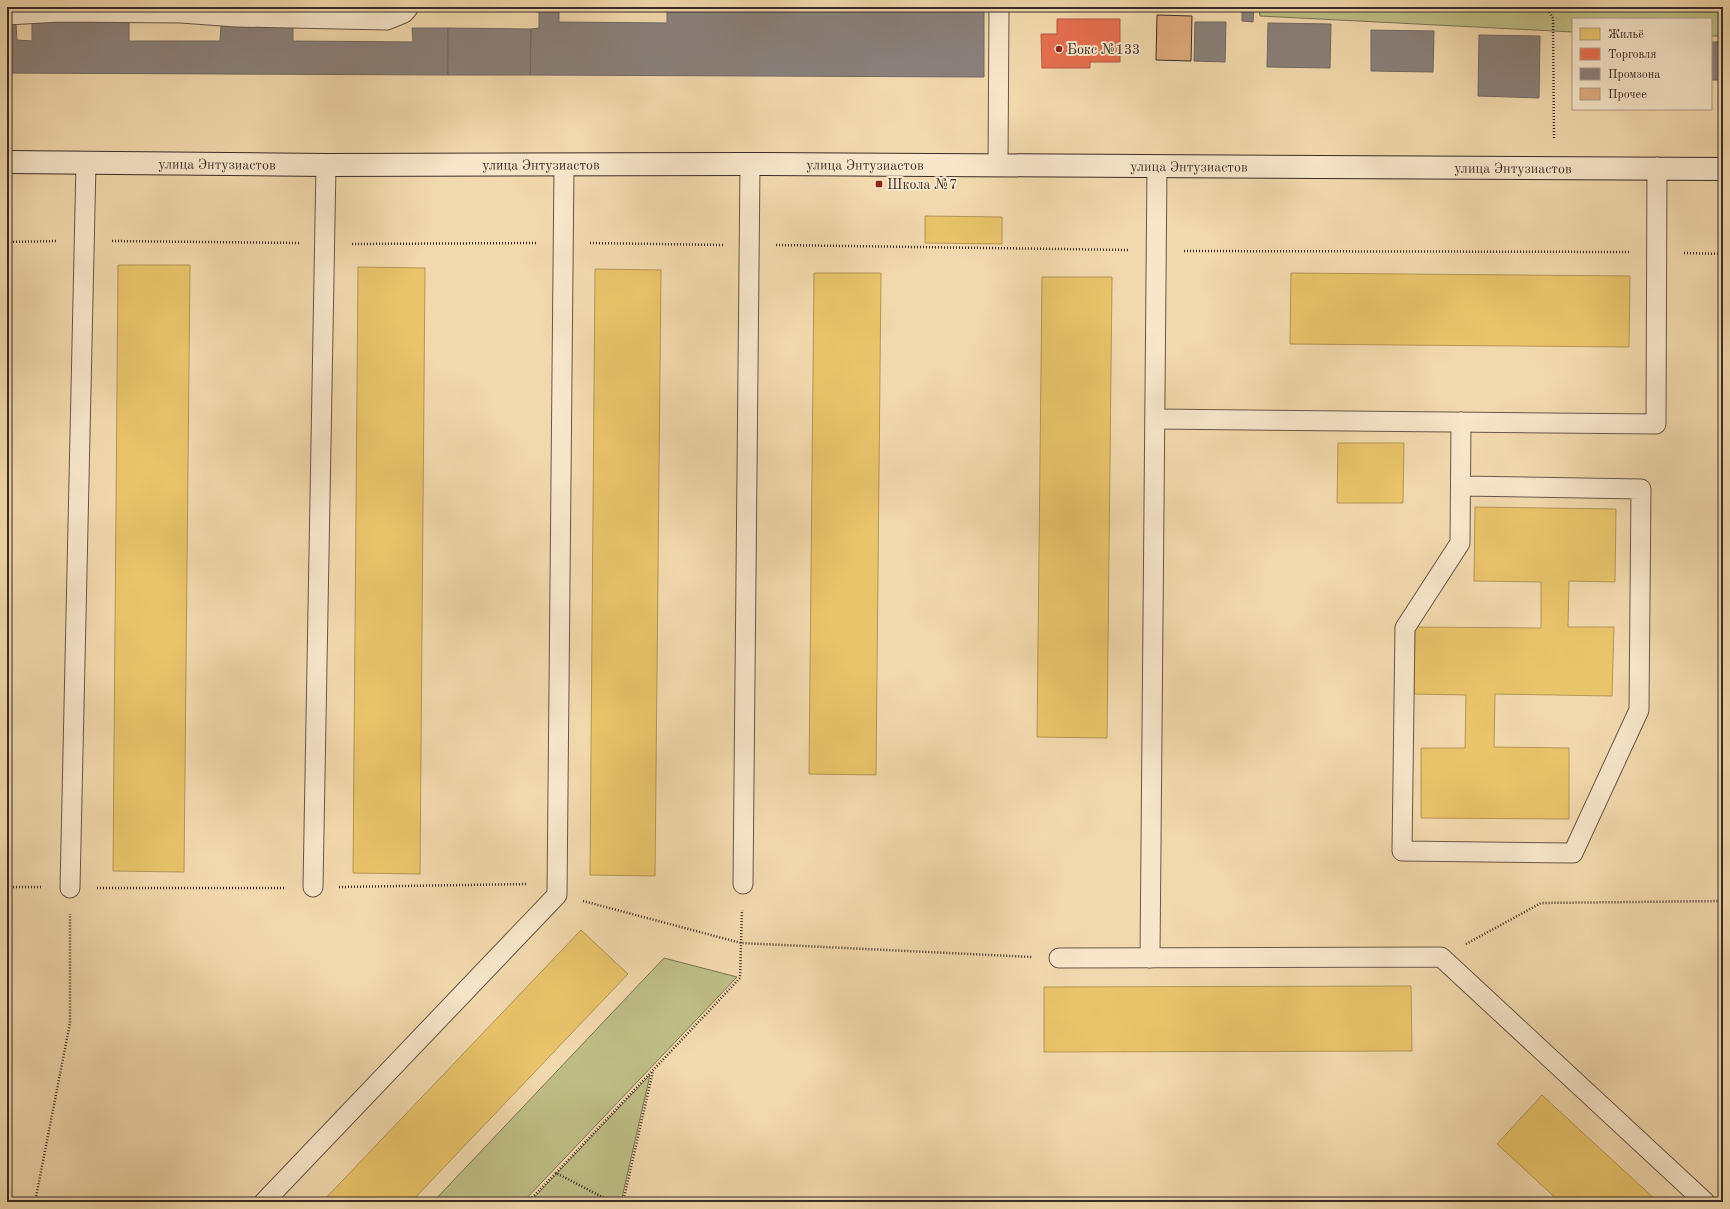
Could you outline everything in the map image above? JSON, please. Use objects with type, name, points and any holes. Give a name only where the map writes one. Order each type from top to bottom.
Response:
[{"type":"main road","name":"улица Энтузиастов","points":[[7,162],[326,165],[750,164],[1723,169]]},
{"type":"lane","points":[[7,15],[60,12],[181,12],[236,17],[387,20],[404,13],[409,7]]},
{"type":"lane","points":[[998,166],[999,7]]},
{"type":"lane","points":[[70,888],[86,163]]},
{"type":"lane","points":[[743,884],[750,164]]},
{"type":"lane","points":[[313,887],[326,165]]},
{"type":"lane","points":[[264,1202],[557,889],[564,165]]},
{"type":"lane","points":[[1150,958],[1157,167]]},
{"type":"lane","points":[[1155,419],[1656,424],[1657,168]]},
{"type":"lane","points":[[1461,422],[1460,543],[1405,628],[1402,851],[1573,853],[1639,710],[1641,489],[1461,486]]},
{"type":"lane","points":[[1059,958],[1440,957],[1705,1202]]},
{"type":"path","points":[[1546,7],[1553,18],[1554,167]]},
{"type":"path","points":[[7,242],[84,240],[324,244],[563,243],[1156,251],[1657,252],[1723,254]]},
{"type":"path","points":[[528,1202],[740,978],[743,884]]},
{"type":"path","points":[[7,887],[186,889],[313,887],[557,889],[741,943],[1059,958]]},
{"type":"path","points":[[35,1202],[70,1023],[70,888]]},
{"type":"path","points":[[1440,957],[1541,904],[1723,901]]},
{"type":"path","points":[[623,1202],[653,1070]]},
{"type":"path","points":[[556,1173],[612,1202]]},
{"type":"shaded area","points":[[1259,7],[1723,7],[1723,36],[1712,36],[1712,18],[1572,18],[1572,32],[1260,16]]},
{"type":"shaded area","points":[[664,958],[737,977],[523,1202],[433,1202]]},
{"type":"shaded area","points":[[650,1075],[621,1202],[530,1202]]},
{"type":"building: Жильё","points":[[925,216],[1002,217],[1002,244],[925,243]]},
{"type":"building: Жильё","points":[[118,265],[190,265],[184,872],[113,871]]},
{"type":"building: Жильё","points":[[358,267],[425,268],[420,874],[353,873]]},
{"type":"building: Жильё","points":[[595,269],[661,270],[655,876],[590,875]]},
{"type":"building: Жильё","points":[[814,273],[881,273],[876,775],[809,774]]},
{"type":"building: Жильё","points":[[1291,273],[1630,276],[1629,347],[1290,344]]},
{"type":"building: Жильё","points":[[1042,277],[1112,277],[1107,738],[1037,737]]},
{"type":"building: Жильё","points":[[1338,443],[1404,443],[1403,503],[1337,503]]},
{"type":"building: Жильё","points":[[1475,507],[1616,509],[1615,582],[1569,581],[1568,627],[1614,627],[1612,696],[1495,694],[1494,747],[1569,748],[1569,819],[1421,818],[1421,748],[1465,748],[1466,695],[1414,694],[1415,627],[1541,628],[1541,582],[1474,581]]},
{"type":"building: Жильё","points":[[581,930],[628,974],[411,1202],[322,1202]]},
{"type":"building: Жильё","points":[[1411,986],[1412,1051],[1044,1052],[1044,987]]},
{"type":"building: Жильё","points":[[1542,1095],[1658,1202],[1560,1202],[1497,1144]]},
{"type":"building: Торговля","points":[[1057,19],[1120,19],[1120,62],[1090,62],[1090,68],[1042,68],[1041,34],[1057,34]]},
{"type":"building: Промзона","points":[[539,7],[559,7],[559,22],[667,23],[667,7],[984,7],[984,77],[530,75],[531,29],[539,28]]},
{"type":"building: Промзона","points":[[1242,7],[1254,7],[1253,22],[1242,21]]},
{"type":"building: Промзона","points":[[32,21],[129,22],[129,41],[220,41],[221,26],[293,26],[293,41],[413,42],[412,28],[448,28],[448,75],[7,73],[7,24],[16,24],[17,40],[32,41]]},
{"type":"building: Промзона","points":[[1195,22],[1226,22],[1225,62],[1194,61]]},
{"type":"building: Промзона","points":[[1268,23],[1331,24],[1330,68],[1267,67]]},
{"type":"building: Промзона","points":[[448,28],[531,29],[530,75],[448,75]]},
{"type":"building: Промзона","points":[[1371,30],[1434,31],[1433,72],[1371,71]]},
{"type":"building: Промзона","points":[[1479,35],[1540,36],[1539,98],[1478,96]]},
{"type":"building: Промзона","points":[[1712,42],[1723,42],[1723,80],[1712,80]]},
{"type":"building: Прочее","points":[[312,7],[382,7],[382,12],[312,12]]},
{"type":"building: Прочее","points":[[1157,15],[1192,16],[1191,61],[1156,60]]},
{"type":"place","name":"Бокс №133","points":[[1059,49]]},
{"type":"place","name":"Школа №7","points":[[879,184]]}]
